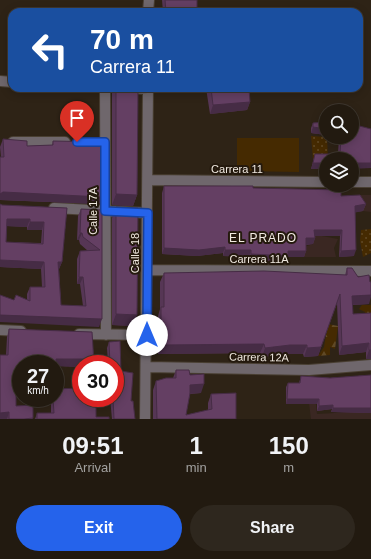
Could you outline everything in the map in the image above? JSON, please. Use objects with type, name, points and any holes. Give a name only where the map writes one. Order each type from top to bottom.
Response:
[{"type":"street","name":"Calle 17A","points":[[105,92],[101,142],[105,211],[106,335]]},
{"type":"street","name":"Calle 18","points":[[145,419],[147,367],[148,92]]},
{"type":"street","points":[[6,142],[74,142]]},
{"type":"street","name":"Carrera 11","points":[[148,180],[319,182]]},
{"type":"street","points":[[359,182],[371,182]]},
{"type":"street","points":[[45,208],[148,213]]},
{"type":"street","name":"Carrera 11A","points":[[147,270],[371,271]]},
{"type":"street","points":[[0,330],[30,332]]},
{"type":"street","points":[[68,333],[147,335]]},
{"type":"street","name":"Carrera 12A","points":[[147,367],[309,370],[371,365]]},
{"type":"shaded area","points":[[360,195],[371,195],[371,212],[363,211]]},
{"type":"shaded area","points":[[311,234],[338,239],[334,248],[336,257],[304,257],[304,247],[313,244]]},
{"type":"shaded area","points":[[308,395],[315,396],[317,414],[371,411],[371,419],[311,419]]},
{"type":"green space","points":[[311,136],[319,136],[319,144],[327,144],[328,152],[319,152],[319,159],[313,159]]},
{"type":"green space","points":[[237,138],[299,138],[299,172],[237,171]]},
{"type":"green space","points":[[371,229],[371,253],[363,257],[360,241],[361,230]]},
{"type":"green space","points":[[362,305],[371,305],[371,316],[365,318],[365,312],[359,309]]},
{"type":"green space","points":[[328,324],[338,326],[335,349],[330,347],[330,355],[318,356],[324,347]]},
{"type":"building","points":[[165,0],[197,0],[197,8],[166,8]]},
{"type":"building","points":[[116,92],[138,92],[137,195],[116,194]]},
{"type":"building","points":[[211,92],[249,92],[250,102],[213,105]]},
{"type":"building","points":[[313,123],[319,123],[319,128],[313,127]]},
{"type":"building","points":[[359,126],[371,129],[371,163],[359,163],[359,152],[340,152],[341,144],[359,144]]},
{"type":"building","points":[[3,139],[27,141],[27,146],[53,145],[53,141],[101,142],[102,197],[3,192],[0,194],[0,157],[4,157]]},
{"type":"building","points":[[315,154],[319,154],[319,163],[313,163]]},
{"type":"building","points":[[164,186],[253,186],[253,188],[319,190],[319,192],[341,192],[341,196],[360,195],[366,204],[355,206],[356,250],[341,251],[342,230],[314,230],[315,238],[306,238],[306,251],[288,251],[288,256],[251,254],[251,250],[225,250],[225,247],[199,250],[164,248]]},
{"type":"building","points":[[0,204],[67,208],[62,262],[58,262],[61,305],[86,306],[83,277],[79,277],[80,251],[100,250],[83,237],[82,233],[80,233],[81,209],[102,210],[102,319],[0,315],[0,295],[14,300],[16,295],[30,301],[30,287],[45,287],[44,262],[0,260]],"holes":[[[7,219],[30,219],[30,222],[44,222],[43,244],[6,242]]]},
{"type":"building","points":[[116,207],[138,208],[137,315],[116,314]]},
{"type":"building","points":[[347,268],[352,268],[358,277],[369,275],[371,282],[371,295],[352,296],[353,314],[371,313],[371,350],[369,350],[369,343],[342,346],[340,294],[321,347],[307,348],[307,345],[290,345],[265,348],[264,344],[161,345],[161,307],[164,307],[164,273],[264,271],[347,275]]},
{"type":"building","points":[[9,329],[92,332],[93,355],[72,355],[72,359],[64,359],[64,355],[12,355],[12,407],[33,407],[33,418],[9,419],[9,412],[0,413],[0,355],[8,355]]},
{"type":"building","points":[[120,341],[120,355],[110,355],[109,342]]},
{"type":"building","points":[[176,370],[189,370],[190,375],[204,374],[204,384],[190,385],[186,415],[212,409],[211,394],[236,393],[236,419],[157,419],[156,381],[166,378],[176,378]]},
{"type":"building","points":[[124,372],[133,373],[131,401],[133,401],[135,419],[114,419],[113,407],[124,407]]},
{"type":"building","points":[[371,375],[371,408],[333,408],[333,405],[319,406],[319,399],[287,399],[288,383],[300,383],[301,376],[330,378]]},
{"type":"building","points":[[72,388],[72,407],[96,407],[96,417],[109,417],[109,419],[37,419],[37,413],[54,413],[54,407],[64,407],[64,389]]},
{"type":"district","name":"EL PRADO","points":[[263,238]]},
{"type":"route","points":[[77,142],[105,142],[105,211],[148,213],[147,335]]}]
